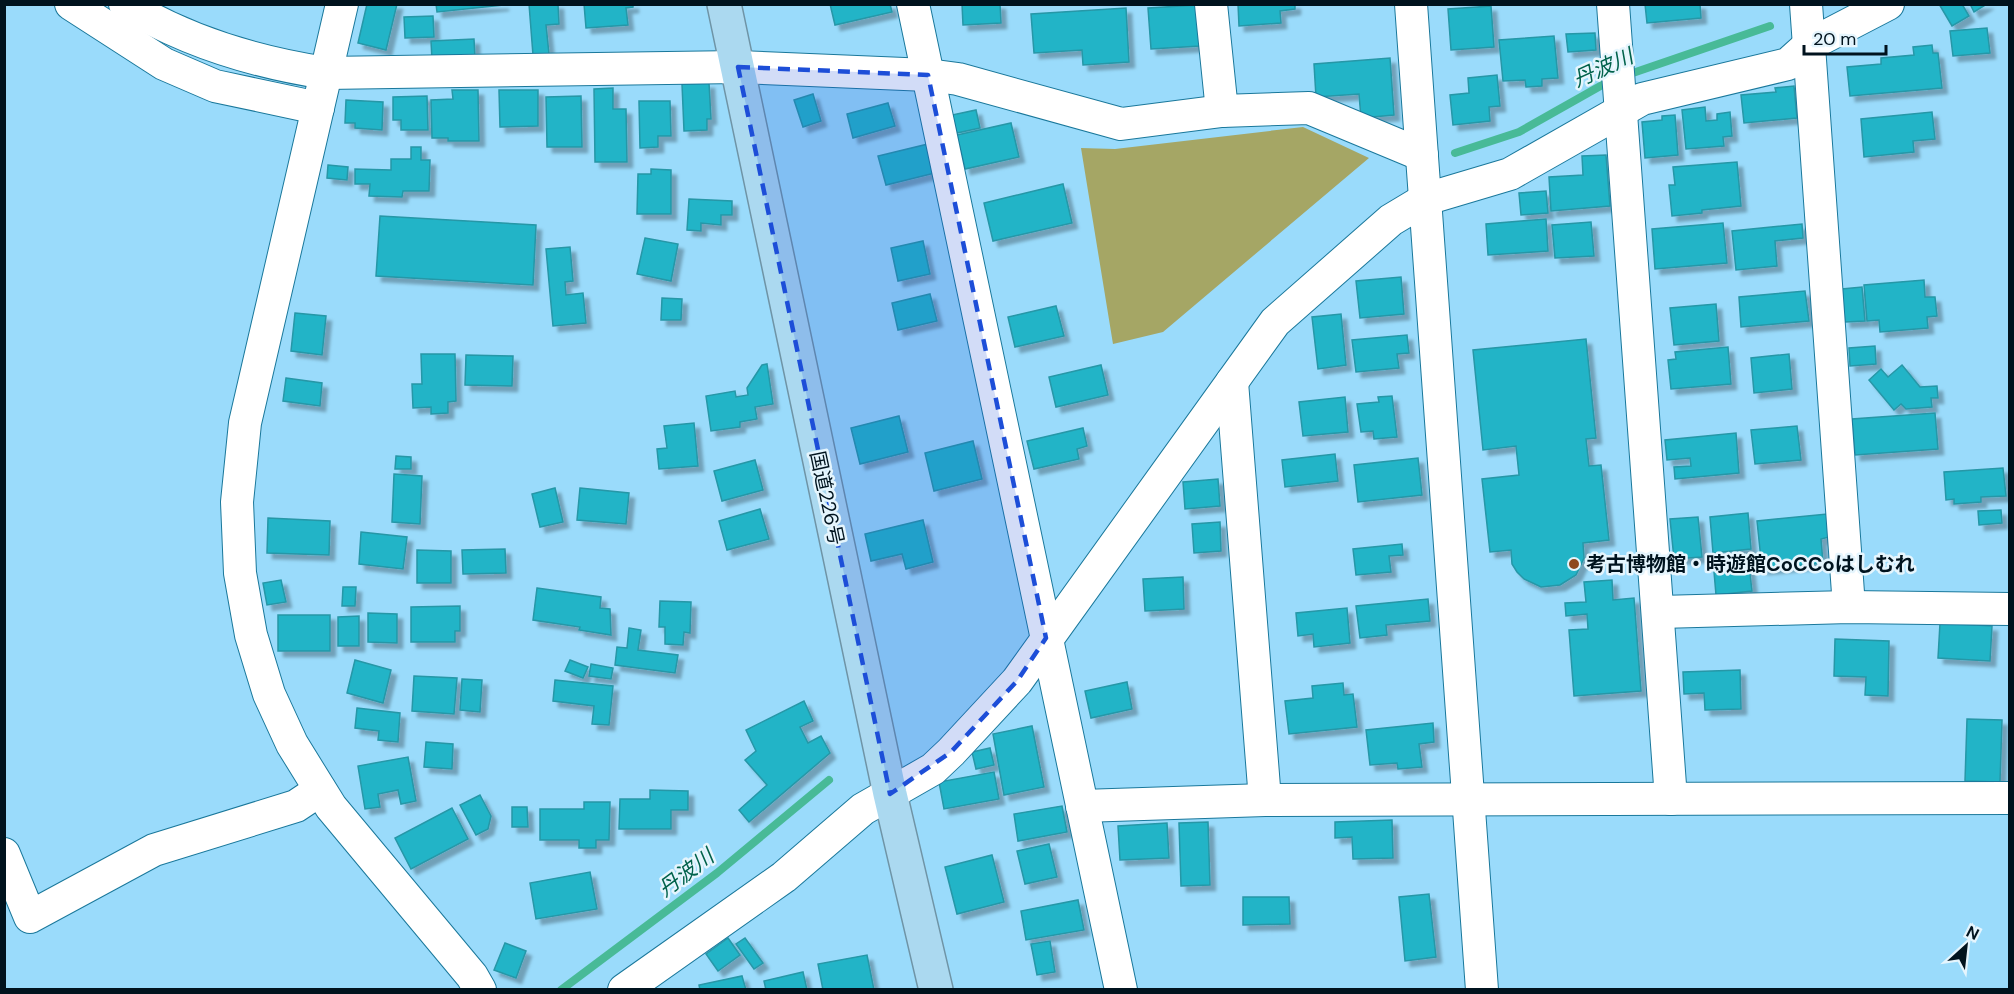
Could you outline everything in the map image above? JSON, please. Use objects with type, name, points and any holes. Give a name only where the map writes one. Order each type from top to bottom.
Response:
[{"type":"highway","name":"国道226号","points":[[724,4],[890,794],[936,990]]},
{"type":"street","points":[[71,4],[164,64],[215,86],[318,108]]},
{"type":"street","points":[[124,4],[181,36],[225,51],[286,67],[326,74],[738,66],[928,75],[958,79],[1121,124],[1222,111],[1309,108],[1422,155]]},
{"type":"street","points":[[342,4],[245,423],[237,502],[240,573],[251,635],[269,694],[292,744],[331,807],[472,976],[480,990]]},
{"type":"street","points":[[913,4],[1121,990]]},
{"type":"street","points":[[1211,4],[1222,111]]},
{"type":"street","points":[[1411,4],[1471,801],[1482,990]]},
{"type":"street","points":[[1613,4],[1660,612],[1671,799]]},
{"type":"street","points":[[1806,4],[1849,607]]},
{"type":"street","points":[[624,990],[784,877],[863,809],[933,769],[951,752],[1017,681],[1275,322],[1390,220],[1426,199],[1510,174],[1620,100],[1642,99],[1788,64],[1809,45],[1888,4]]},
{"type":"street","points":[[1232,382],[1264,800]]},
{"type":"street","points":[[1660,612],[1849,607],[2010,609]]},
{"type":"street","points":[[4,854],[30,917],[154,850],[296,806],[320,790]]},
{"type":"street","points":[[1082,806],[1264,800],[2010,798]]},
{"type":"highlighted area","points":[[738,67],[928,75],[1046,638],[1017,681],[951,752],[890,794],[800,366]]},
{"type":"green space","points":[[1303,127],[1369,158],[1163,332],[1113,344],[1081,148],[1115,149]]},
{"type":"building","points":[[367,4],[397,4],[386,50],[358,43]]},
{"type":"building","points":[[436,4],[503,4],[503,5],[437,12]]},
{"type":"building","points":[[529,4],[558,4],[559,24],[546,25],[549,54],[533,55]]},
{"type":"building","points":[[584,4],[633,4],[633,7],[626,8],[628,25],[586,28]]},
{"type":"building","points":[[830,4],[890,4],[892,12],[835,25]]},
{"type":"building","points":[[962,4],[1000,4],[1001,23],[963,25]]},
{"type":"building","points":[[1238,4],[1295,4],[1295,9],[1280,11],[1281,23],[1239,26]]},
{"type":"building","points":[[1645,4],[1700,4],[1701,18],[1647,23]]},
{"type":"building","points":[[1939,4],[1962,4],[1969,16],[1952,26]]},
{"type":"building","points":[[1970,4],[1987,4],[1974,12]]},
{"type":"building","points":[[1197,5],[1200,46],[1151,49],[1148,8]]},
{"type":"building","points":[[1491,6],[1494,47],[1451,50],[1448,9]]},
{"type":"building","points":[[1126,8],[1129,62],[1083,65],[1082,50],[1034,53],[1031,14]]},
{"type":"building","points":[[433,16],[434,37],[405,38],[404,17]]},
{"type":"building","points":[[1987,28],[1990,53],[1953,56],[1950,31]]},
{"type":"building","points":[[1595,33],[1596,50],[1568,52],[1566,34]]},
{"type":"building","points":[[1554,36],[1558,78],[1542,79],[1542,86],[1526,87],[1525,80],[1503,81],[1499,40]]},
{"type":"building","points":[[474,39],[475,58],[432,60],[431,41]]},
{"type":"building","points":[[1932,45],[1933,53],[1938,53],[1942,88],[1850,96],[1847,67],[1881,64],[1881,58],[1914,55],[1913,47]]},
{"type":"building","points":[[1390,58],[1394,115],[1361,118],[1359,94],[1316,97],[1314,64]]},
{"type":"building","points":[[1497,75],[1500,106],[1489,107],[1490,121],[1453,125],[1450,95],[1469,93],[1468,78]]},
{"type":"building","points":[[709,83],[711,119],[707,119],[707,130],[684,131],[682,84]]},
{"type":"building","points":[[1794,86],[1797,118],[1744,123],[1741,95],[1776,92],[1775,88]]},
{"type":"building","points":[[613,88],[613,109],[626,109],[627,162],[595,162],[594,89]]},
{"type":"building","points":[[452,90],[478,90],[479,141],[448,141],[448,138],[432,138],[431,100],[453,99]]},
{"type":"building","points":[[499,90],[538,90],[538,126],[500,127]]},
{"type":"building","points":[[813,94],[821,121],[803,127],[794,100]]},
{"type":"building","points":[[427,96],[428,130],[401,130],[401,120],[393,120],[393,97]]},
{"type":"building","points":[[581,96],[582,147],[547,147],[546,97]]},
{"type":"building","points":[[346,100],[383,102],[382,130],[355,128],[355,123],[345,123]]},
{"type":"building","points":[[639,101],[670,101],[671,136],[658,136],[658,147],[640,148]]},
{"type":"building","points":[[888,103],[895,126],[853,138],[847,114]]},
{"type":"building","points":[[1705,107],[1706,121],[1717,120],[1717,114],[1730,112],[1732,136],[1723,137],[1724,146],[1686,149],[1682,110]]},
{"type":"building","points":[[976,110],[980,128],[957,133],[952,115]]},
{"type":"building","points":[[1932,112],[1935,139],[1913,141],[1914,152],[1864,157],[1861,119]]},
{"type":"building","points":[[1675,115],[1678,155],[1645,158],[1642,122],[1662,120],[1662,116]]},
{"type":"building","points":[[1011,123],[1019,157],[965,169],[957,135]]},
{"type":"building","points":[[928,144],[935,173],[886,185],[878,156]]},
{"type":"building","points":[[411,147],[421,147],[421,160],[430,160],[429,191],[403,191],[402,197],[369,196],[370,184],[355,184],[355,169],[391,170],[391,159],[411,159]]},
{"type":"building","points":[[1606,155],[1610,206],[1551,211],[1549,177],[1583,175],[1582,156]]},
{"type":"building","points":[[1737,162],[1741,206],[1672,216],[1669,185],[1675,185],[1673,167]]},
{"type":"building","points":[[328,165],[348,167],[347,180],[327,178]]},
{"type":"building","points":[[651,169],[671,170],[671,214],[637,214],[638,174],[651,174]]},
{"type":"building","points":[[1063,184],[1072,223],[993,241],[984,203]]},
{"type":"building","points":[[1546,191],[1548,213],[1521,215],[1519,193]]},
{"type":"building","points":[[689,199],[732,201],[732,215],[721,215],[721,225],[701,223],[701,231],[687,230]]},
{"type":"building","points":[[380,216],[536,225],[533,285],[376,276]]},
{"type":"building","points":[[1546,219],[1548,251],[1488,255],[1486,224]]},
{"type":"building","points":[[1591,222],[1594,256],[1555,258],[1552,225]]},
{"type":"building","points":[[1723,223],[1727,263],[1655,269],[1652,229]]},
{"type":"building","points":[[1802,224],[1803,238],[1775,241],[1777,266],[1736,270],[1732,231]]},
{"type":"building","points":[[645,238],[678,244],[671,281],[637,274]]},
{"type":"building","points":[[923,241],[930,274],[898,281],[891,248]]},
{"type":"building","points":[[570,247],[573,281],[565,282],[566,295],[583,293],[586,323],[553,326],[546,249]]},
{"type":"building","points":[[1401,277],[1404,314],[1360,318],[1356,281]]},
{"type":"building","points":[[1924,280],[1925,297],[1935,297],[1937,316],[1927,317],[1928,328],[1880,332],[1879,320],[1867,321],[1864,285]]},
{"type":"building","points":[[1862,287],[1865,321],[1845,322],[1842,289]]},
{"type":"building","points":[[1805,291],[1809,321],[1741,327],[1739,297]]},
{"type":"building","points":[[930,294],[937,321],[898,330],[892,303]]},
{"type":"building","points":[[662,298],[682,299],[681,320],[661,320]]},
{"type":"building","points":[[1716,304],[1719,341],[1674,345],[1670,308]]},
{"type":"building","points":[[1056,306],[1064,336],[1015,347],[1008,317]]},
{"type":"building","points":[[295,313],[326,316],[322,355],[291,351]]},
{"type":"building","points":[[1341,314],[1346,365],[1318,369],[1312,317]]},
{"type":"building","points":[[1407,335],[1409,353],[1397,354],[1399,368],[1356,372],[1352,340]]},
{"type":"building","points":[[1586,339],[1596,438],[1586,439],[1589,466],[1601,465],[1609,540],[1583,543],[1584,558],[1576,575],[1560,585],[1541,587],[1524,579],[1517,572],[1512,564],[1511,550],[1490,552],[1482,479],[1519,475],[1516,446],[1483,450],[1473,350]]},
{"type":"building","points":[[1875,346],[1876,364],[1850,366],[1849,348]]},
{"type":"building","points":[[1728,347],[1731,384],[1671,389],[1668,360],[1676,359],[1675,352]]},
{"type":"building","points":[[421,354],[455,354],[456,401],[448,402],[448,413],[431,414],[431,407],[413,408],[412,384],[422,384]]},
{"type":"building","points":[[1789,354],[1792,389],[1754,393],[1751,358]]},
{"type":"building","points":[[466,355],[513,356],[512,386],[465,385]]},
{"type":"building","points":[[767,364],[773,404],[755,407],[757,419],[740,422],[740,427],[711,431],[706,396],[735,391],[736,397],[748,395],[747,388],[762,365]]},
{"type":"building","points":[[1101,365],[1108,395],[1056,407],[1049,377]]},
{"type":"building","points":[[1902,365],[1920,387],[1937,386],[1938,398],[1931,398],[1932,407],[1906,409],[1901,404],[1894,410],[1869,380],[1881,369],[1888,377]]},
{"type":"building","points":[[286,378],[322,383],[320,406],[283,401]]},
{"type":"building","points":[[1392,396],[1397,437],[1374,439],[1373,431],[1361,432],[1357,404],[1379,402],[1378,397]]},
{"type":"building","points":[[1345,397],[1348,432],[1303,436],[1299,402]]},
{"type":"building","points":[[1935,413],[1938,449],[1855,455],[1852,419]]},
{"type":"building","points":[[899,416],[908,452],[860,464],[851,428]]},
{"type":"building","points":[[694,423],[698,466],[659,469],[657,449],[667,448],[664,426]]},
{"type":"building","points":[[1797,426],[1801,460],[1755,464],[1751,430]]},
{"type":"building","points":[[1083,428],[1087,446],[1077,449],[1079,459],[1034,469],[1027,441]]},
{"type":"building","points":[[1736,433],[1739,473],[1675,479],[1674,467],[1691,466],[1690,458],[1667,460],[1665,440]]},
{"type":"building","points":[[973,441],[982,479],[934,491],[925,453]]},
{"type":"building","points":[[1335,454],[1338,481],[1285,487],[1282,460]]},
{"type":"building","points":[[396,456],[411,457],[411,469],[395,469]]},
{"type":"building","points":[[1418,458],[1422,495],[1358,502],[1354,465]]},
{"type":"building","points":[[755,460],[763,490],[722,501],[714,471]]},
{"type":"building","points":[[2003,468],[2006,496],[1981,497],[1981,502],[1954,504],[1954,499],[1946,500],[1944,472]]},
{"type":"building","points":[[394,474],[422,476],[420,524],[392,522]]},
{"type":"building","points":[[1218,479],[1220,506],[1185,509],[1183,482]]},
{"type":"building","points":[[555,488],[563,522],[540,527],[532,494]]},
{"type":"building","points":[[580,488],[629,493],[626,524],[577,520]]},
{"type":"building","points":[[760,509],[769,539],[727,550],[719,521]]},
{"type":"building","points":[[2001,510],[2002,523],[1979,525],[1978,511]]},
{"type":"building","points":[[1748,513],[1751,549],[1713,553],[1710,517]]},
{"type":"building","points":[[1827,514],[1829,537],[1821,539],[1823,563],[1762,569],[1757,521]]},
{"type":"building","points":[[1698,517],[1702,557],[1674,559],[1670,519]]},
{"type":"building","points":[[268,518],[330,521],[329,555],[267,553]]},
{"type":"building","points":[[923,520],[933,562],[906,569],[902,554],[871,561],[865,534]]},
{"type":"building","points":[[1220,522],[1221,551],[1194,553],[1192,524]]},
{"type":"building","points":[[361,532],[407,537],[403,569],[359,564]]},
{"type":"building","points":[[1402,544],[1403,555],[1389,556],[1391,572],[1356,575],[1353,549]]},
{"type":"building","points":[[505,549],[506,573],[463,574],[462,550]]},
{"type":"building","points":[[417,550],[451,551],[451,583],[417,583]]},
{"type":"building","points":[[1748,557],[1752,591],[1716,595],[1713,560]]},
{"type":"building","points":[[1183,577],[1184,609],[1145,611],[1143,579]]},
{"type":"building","points":[[281,580],[286,602],[267,605],[263,583]]},
{"type":"building","points":[[1612,580],[1613,600],[1634,598],[1641,691],[1574,696],[1569,630],[1588,629],[1587,614],[1566,616],[1565,603],[1586,602],[1584,582]]},
{"type":"building","points":[[343,587],[356,587],[355,606],[342,606]]},
{"type":"building","points":[[537,588],[601,597],[600,608],[610,609],[611,635],[579,630],[580,627],[533,620]]},
{"type":"building","points":[[1428,599],[1430,621],[1386,625],[1387,635],[1360,638],[1356,606]]},
{"type":"building","points":[[660,601],[691,602],[690,633],[684,632],[683,645],[665,644],[665,627],[659,627]]},
{"type":"building","points":[[460,606],[460,631],[455,631],[455,642],[411,642],[411,607]]},
{"type":"building","points":[[1347,608],[1350,643],[1314,647],[1313,634],[1298,636],[1296,613]]},
{"type":"building","points":[[368,613],[397,614],[397,643],[368,642]]},
{"type":"building","points":[[278,615],[330,615],[330,651],[278,651]]},
{"type":"building","points":[[359,616],[359,646],[338,646],[338,617]]},
{"type":"building","points":[[1940,623],[1992,626],[1990,661],[1938,658]]},
{"type":"building","points":[[629,628],[641,630],[638,650],[678,655],[675,673],[615,665],[617,647],[627,648]]},
{"type":"building","points":[[1835,639],[1889,641],[1888,696],[1865,695],[1866,677],[1834,676]]},
{"type":"building","points":[[355,660],[391,670],[383,703],[347,693]]},
{"type":"building","points":[[570,660],[588,667],[583,678],[565,671]]},
{"type":"building","points":[[591,664],[613,668],[611,679],[589,676]]},
{"type":"building","points":[[1740,670],[1741,709],[1705,710],[1704,693],[1684,694],[1683,672]]},
{"type":"building","points":[[414,676],[457,678],[454,714],[412,711]]},
{"type":"building","points":[[462,679],[482,680],[480,712],[460,710]]},
{"type":"building","points":[[555,680],[613,686],[609,725],[592,724],[594,706],[553,701]]},
{"type":"building","points":[[1127,682],[1132,709],[1091,718],[1085,691]]},
{"type":"building","points":[[1343,683],[1344,695],[1353,694],[1357,727],[1289,734],[1285,701],[1313,698],[1312,686]]},
{"type":"building","points":[[804,701],[813,721],[800,727],[808,743],[821,736],[830,753],[749,822],[739,810],[767,785],[745,760],[756,751],[746,730]]},
{"type":"building","points":[[357,708],[400,713],[398,742],[378,740],[379,731],[355,728]]},
{"type":"building","points":[[1967,719],[2002,720],[2000,782],[1965,781]]},
{"type":"building","points":[[1433,723],[1434,742],[1419,744],[1422,767],[1398,769],[1397,763],[1370,765],[1366,730]]},
{"type":"building","points":[[1032,726],[1044,787],[1004,795],[993,734]]},
{"type":"building","points":[[426,742],[453,744],[452,769],[424,767]]},
{"type":"building","points":[[990,748],[994,765],[976,769],[972,752]]},
{"type":"building","points":[[408,757],[416,801],[401,804],[398,790],[378,794],[380,807],[365,809],[358,766]]},
{"type":"building","points":[[994,772],[999,799],[944,809],[939,782]]},
{"type":"building","points":[[650,790],[688,791],[688,810],[671,810],[671,829],[619,829],[620,799],[650,799]]},
{"type":"building","points":[[480,795],[491,816],[488,829],[476,835],[460,805]]},
{"type":"building","points":[[584,802],[610,802],[609,840],[596,840],[596,848],[579,848],[579,840],[540,840],[540,809],[584,809]]},
{"type":"building","points":[[1062,806],[1067,832],[1018,841],[1014,814]]},
{"type":"building","points":[[512,807],[527,807],[528,827],[512,827]]},
{"type":"building","points":[[452,808],[468,839],[411,869],[395,838]]},
{"type":"building","points":[[1392,820],[1393,858],[1353,859],[1352,837],[1335,838],[1335,822]]},
{"type":"building","points":[[1208,822],[1210,885],[1181,886],[1179,823]]},
{"type":"building","points":[[1167,823],[1169,858],[1120,860],[1118,826]]},
{"type":"building","points":[[1049,844],[1057,877],[1025,884],[1017,851]]},
{"type":"building","points":[[992,855],[1004,902],[957,914],[945,867]]},
{"type":"building","points":[[590,872],[597,909],[536,919],[530,883]]},
{"type":"building","points":[[1429,894],[1436,957],[1405,961],[1399,897]]},
{"type":"building","points":[[1243,897],[1289,897],[1290,924],[1243,925]]},
{"type":"building","points":[[1078,900],[1084,930],[1026,940],[1021,911]]},
{"type":"building","points":[[728,938],[740,955],[718,971],[706,954]]},
{"type":"building","points":[[745,938],[763,963],[754,969],[736,944]]},
{"type":"building","points":[[1050,941],[1055,972],[1037,975],[1031,944]]},
{"type":"building","points":[[505,943],[526,951],[516,978],[494,970]]},
{"type":"building","points":[[867,955],[874,990],[823,990],[818,964]]},
{"type":"building","points":[[803,972],[807,990],[766,990],[764,981]]},
{"type":"building","points":[[742,976],[746,990],[700,990],[699,985]]},
{"type":"waterway","name":"丹波川","points":[[1624,76],[1770,26]]},
{"type":"waterway","name":"丹波川","points":[[1455,153],[1519,132],[1611,80]]},
{"type":"waterway","name":"丹波川","points":[[561,990],[717,873],[829,780]]},
{"type":"place","name":"考古博物館・時遊館CoCCoはしむれ","points":[[1574,564]]}]
